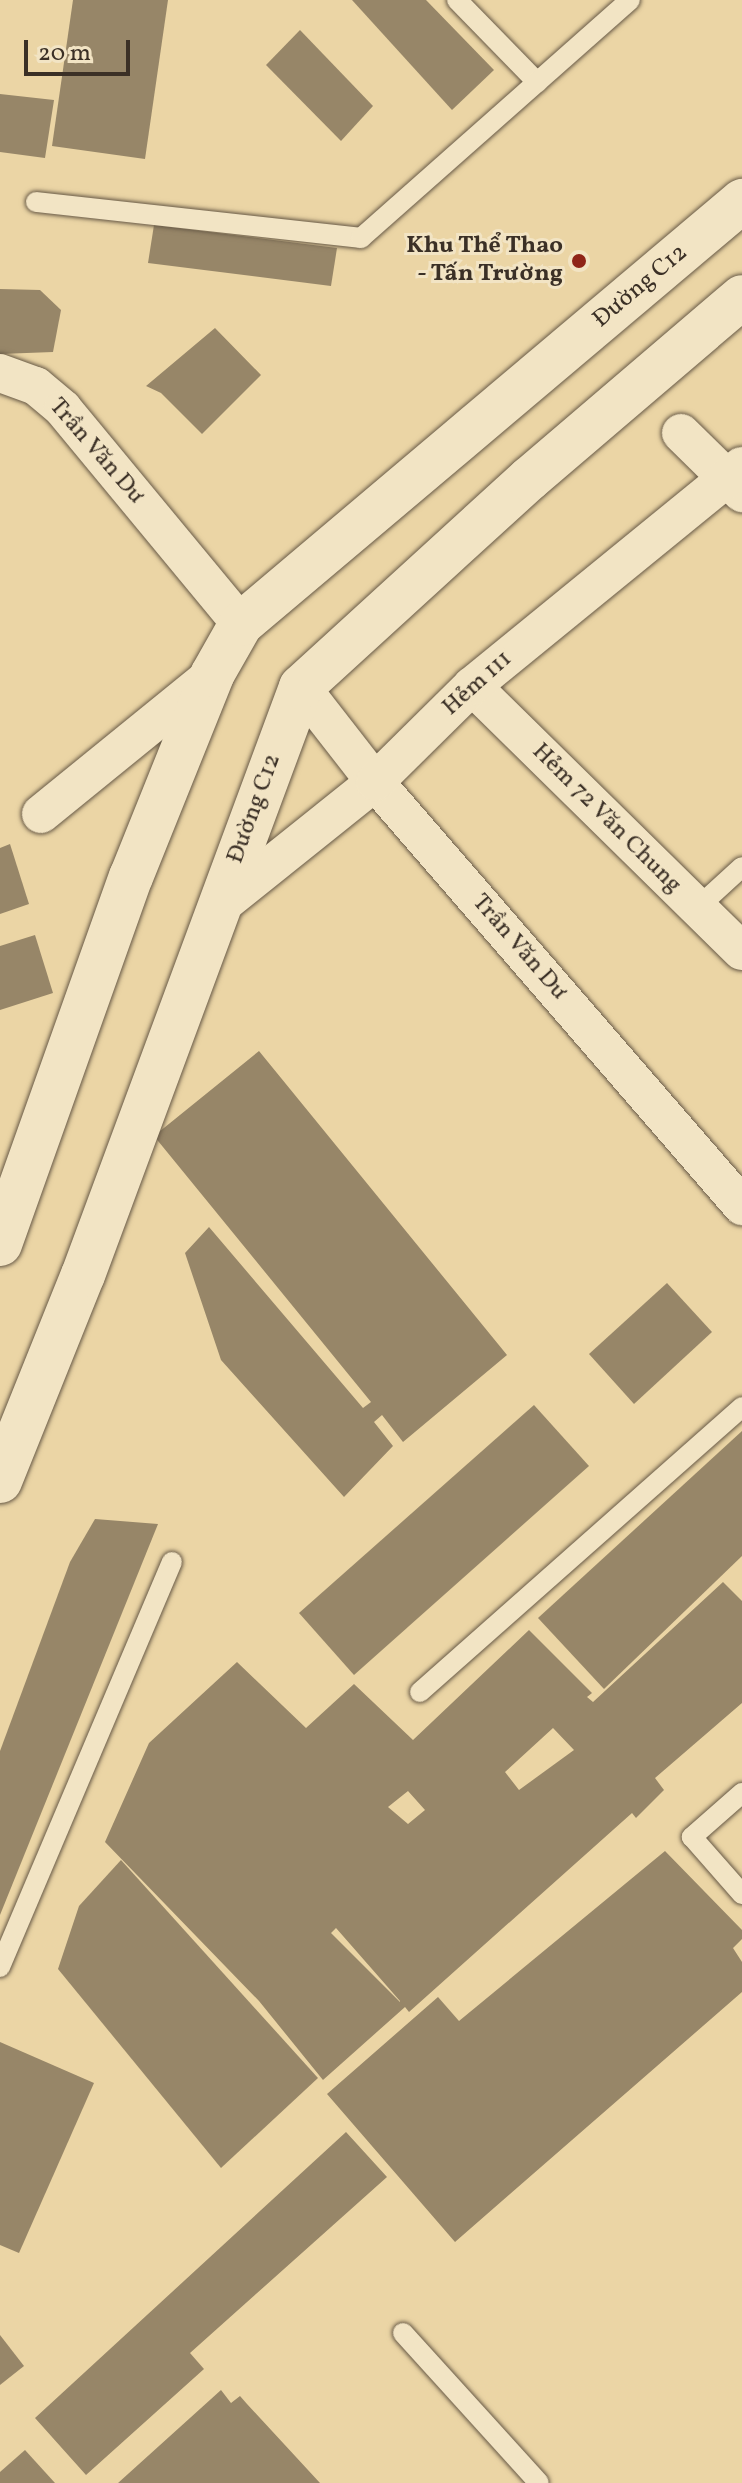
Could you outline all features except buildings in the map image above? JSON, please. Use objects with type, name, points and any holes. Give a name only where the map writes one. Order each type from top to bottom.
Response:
[{"type":"main road","name":"Đường C12","points":[[0,1244],[131,877],[212,675],[241,624],[742,201]]},
{"type":"main road","name":"Đường C12","points":[[0,1481],[83,1275],[301,687],[529,479],[742,297]]},
{"type":"street","name":"Trần Văn Dư","points":[[0,373],[36,386],[63,409],[241,624]]},
{"type":"street","points":[[681,433],[737,479]]},
{"type":"street","name":"Hẻm 111","points":[[219,907],[375,782],[472,686],[737,479]]},
{"type":"street","points":[[41,814],[212,675]]},
{"type":"street","name":"Hẻm 72 Văn Chung","points":[[472,686],[742,951]]},
{"type":"street","name":"Trần Văn Dư","points":[[301,687],[375,782],[742,1206]]},
{"type":"lane","points":[[457,0],[537,82]]},
{"type":"lane","points":[[36,202],[361,238],[630,0]]},
{"type":"lane","points":[[696,909],[742,867]]},
{"type":"lane","points":[[420,1692],[742,1407]]},
{"type":"lane","points":[[0,1967],[172,1562]]},
{"type":"lane","points":[[742,1793],[692,1837],[742,1894]]},
{"type":"lane","points":[[403,2333],[539,2483]]},
{"type":"place","name":"Khu Thể Thao - Tấn Trường","points":[[579,261]]}]
